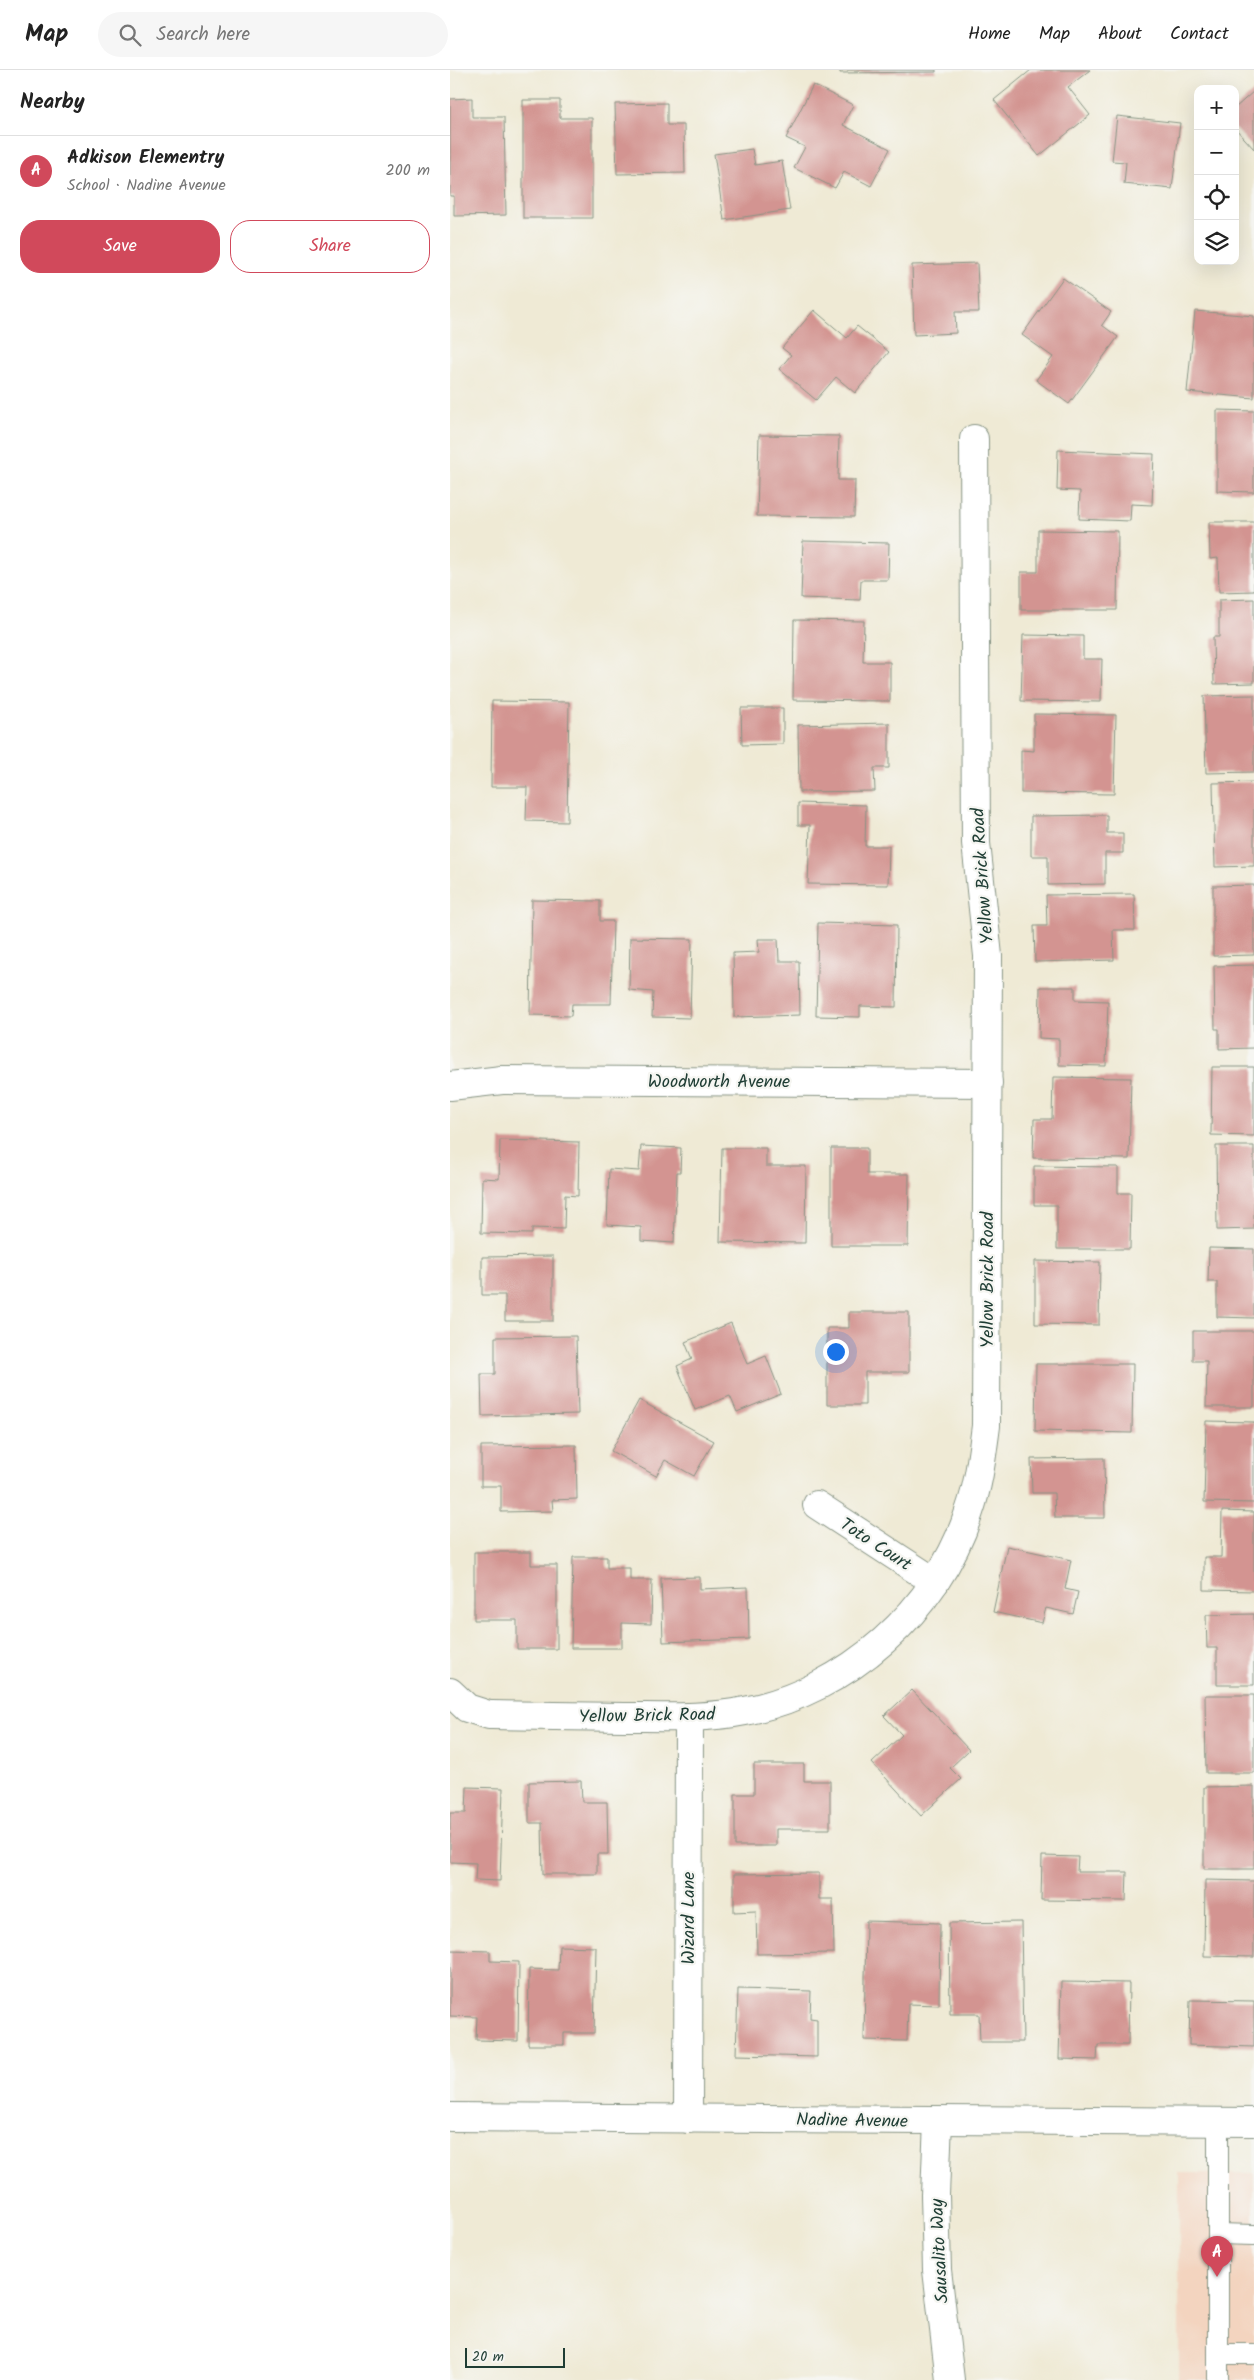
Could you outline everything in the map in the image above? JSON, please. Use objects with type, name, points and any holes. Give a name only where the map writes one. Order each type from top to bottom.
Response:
[{"type":"street","name":"Yellow Brick Road","points":[[452,1694],[467,1708],[488,1715],[689,1717],[747,1711],[792,1697],[839,1674],[880,1643],[912,1613],[953,1551],[969,1512],[981,1466],[986,1426],[988,956],[976,842],[974,439]]},
{"type":"street","name":"Woodworth Avenue","points":[[450,1086],[502,1080],[988,1083]]},
{"type":"street","name":"Toto Court","points":[[817,1505],[934,1582]]},
{"type":"street","name":"Wizard Lane","points":[[688,2119],[689,1717]]},
{"type":"street","name":"Nadine Avenue","points":[[450,2117],[1254,2122]]},
{"type":"street","name":"Sausalito Way","points":[[938,2121],[935,2195],[937,2270],[950,2380]]},
{"type":"lane","points":[[1218,2122],[1218,2380]]},
{"type":"lane","points":[[1218,2234],[1254,2235]]},
{"type":"lane","points":[[1218,2354],[1254,2354]]},
{"type":"shaded area","points":[[1179,2173],[1254,2173],[1254,2380],[1179,2380]]},
{"type":"building","points":[[840,70],[936,70],[936,72],[840,73]]},
{"type":"building","points":[[1031,70],[1090,70],[1068,87],[1090,115],[1039,156],[994,100]]},
{"type":"building","points":[[813,85],[853,105],[843,125],[890,149],[871,186],[844,172],[835,188],[794,168],[805,147],[786,138]]},
{"type":"building","points":[[1254,91],[1254,149],[1239,132],[1239,104]]},
{"type":"building","points":[[472,98],[472,117],[504,117],[506,215],[454,216],[454,196],[450,196],[450,99]]},
{"type":"building","points":[[523,100],[560,100],[560,118],[592,118],[592,218],[523,218]]},
{"type":"building","points":[[667,103],[667,125],[684,125],[685,173],[617,174],[615,104]]},
{"type":"building","points":[[1117,116],[1180,123],[1172,189],[1124,184],[1126,162],[1112,161]]},
{"type":"building","points":[[752,149],[755,165],[782,161],[790,210],[724,220],[714,154]]},
{"type":"building","points":[[977,263],[979,312],[955,312],[956,333],[914,335],[912,265]]},
{"type":"building","points":[[1063,278],[1111,312],[1102,325],[1118,337],[1069,404],[1036,380],[1053,357],[1022,335]]},
{"type":"building","points":[[814,310],[847,338],[857,326],[889,352],[855,393],[836,377],[816,400],[779,369],[791,355],[782,348]]},
{"type":"building","points":[[1195,311],[1254,316],[1254,398],[1187,392]]},
{"type":"building","points":[[1217,410],[1254,411],[1254,492],[1217,491]]},
{"type":"building","points":[[759,435],[839,436],[838,480],[855,480],[854,517],[757,516]]},
{"type":"building","points":[[1058,450],[1154,454],[1152,505],[1131,504],[1130,521],[1079,519],[1080,491],[1057,490]]},
{"type":"building","points":[[1209,522],[1254,522],[1254,591],[1219,592],[1218,558],[1210,559]]},
{"type":"building","points":[[1038,530],[1118,531],[1117,610],[1021,610],[1021,572],[1038,572]]},
{"type":"building","points":[[803,541],[889,543],[888,580],[861,580],[860,600],[801,598]]},
{"type":"building","points":[[1254,599],[1254,683],[1214,684],[1213,637],[1219,637],[1219,600]]},
{"type":"building","points":[[794,620],[864,621],[863,662],[890,662],[890,701],[793,700]]},
{"type":"building","points":[[1023,635],[1083,636],[1083,659],[1102,659],[1101,702],[1021,701]]},
{"type":"building","points":[[1254,695],[1254,772],[1206,773],[1204,696]]},
{"type":"building","points":[[492,701],[569,702],[567,822],[526,821],[527,787],[491,787]]},
{"type":"building","points":[[741,708],[783,708],[783,744],[742,745]]},
{"type":"building","points":[[1034,714],[1116,715],[1114,794],[1021,793],[1021,750],[1034,751]]},
{"type":"building","points":[[889,723],[889,768],[874,768],[875,791],[799,792],[798,725]]},
{"type":"building","points":[[1254,782],[1254,866],[1215,867],[1213,783]]},
{"type":"building","points":[[798,803],[866,805],[865,846],[889,846],[888,885],[808,884],[810,825],[798,825]]},
{"type":"building","points":[[1107,815],[1107,833],[1123,833],[1123,853],[1105,853],[1105,884],[1048,885],[1048,856],[1031,856],[1031,816]]},
{"type":"building","points":[[1254,885],[1254,955],[1213,956],[1213,886]]},
{"type":"building","points":[[1134,894],[1135,930],[1113,930],[1114,960],[1035,962],[1034,926],[1047,926],[1046,895]]},
{"type":"building","points":[[532,900],[600,901],[600,921],[613,921],[611,1004],[572,1004],[571,1016],[530,1015]]},
{"type":"building","points":[[818,923],[897,925],[896,1007],[860,1006],[860,1017],[816,1016]]},
{"type":"building","points":[[630,938],[692,939],[690,1018],[652,1017],[653,992],[629,990]]},
{"type":"building","points":[[758,939],[778,939],[779,961],[799,961],[800,1015],[734,1017],[733,953],[759,952]]},
{"type":"building","points":[[1254,965],[1254,1048],[1219,1049],[1219,1029],[1215,1029],[1214,966]]},
{"type":"building","points":[[1040,987],[1075,987],[1075,1000],[1108,1001],[1106,1066],[1059,1065],[1059,1039],[1039,1038]]},
{"type":"building","points":[[1212,1067],[1254,1067],[1254,1136],[1211,1135]]},
{"type":"building","points":[[1053,1077],[1131,1078],[1129,1159],[1033,1158],[1034,1119],[1052,1119]]},
{"type":"building","points":[[500,1140],[579,1142],[578,1196],[565,1195],[564,1229],[532,1228],[532,1234],[481,1233],[482,1178],[499,1179]]},
{"type":"building","points":[[641,1146],[681,1148],[680,1172],[677,1172],[674,1243],[641,1241],[641,1227],[607,1225],[609,1169],[639,1171]]},
{"type":"building","points":[[1216,1146],[1254,1146],[1254,1229],[1217,1230]]},
{"type":"building","points":[[722,1148],[766,1148],[766,1166],[806,1166],[805,1243],[720,1242]]},
{"type":"building","points":[[831,1148],[867,1148],[867,1174],[909,1174],[908,1246],[831,1246]]},
{"type":"building","points":[[1034,1166],[1118,1167],[1118,1193],[1131,1193],[1130,1249],[1057,1249],[1057,1205],[1034,1205]]},
{"type":"building","points":[[1209,1248],[1254,1249],[1254,1318],[1217,1317],[1217,1282],[1208,1282]]},
{"type":"building","points":[[553,1256],[553,1321],[505,1321],[505,1295],[482,1295],[482,1257]]},
{"type":"building","points":[[1035,1261],[1100,1262],[1099,1325],[1035,1324]]},
{"type":"building","points":[[849,1312],[909,1312],[909,1372],[865,1372],[865,1405],[827,1405],[827,1328],[849,1328]]},
{"type":"building","points":[[731,1323],[747,1364],[766,1356],[781,1394],[737,1412],[730,1396],[695,1410],[677,1366],[692,1359],[685,1342]]},
{"type":"building","points":[[1193,1331],[1254,1331],[1254,1407],[1206,1407],[1207,1361],[1193,1361]]},
{"type":"building","points":[[576,1336],[578,1414],[482,1416],[481,1374],[495,1374],[495,1337]]},
{"type":"building","points":[[1036,1364],[1133,1364],[1132,1433],[1035,1431]]},
{"type":"building","points":[[639,1400],[714,1441],[694,1476],[665,1460],[656,1476],[611,1451]]},
{"type":"building","points":[[1206,1421],[1254,1422],[1254,1503],[1204,1502]]},
{"type":"building","points":[[576,1445],[577,1499],[552,1500],[553,1511],[501,1512],[501,1486],[481,1486],[481,1446]]},
{"type":"building","points":[[1104,1458],[1105,1518],[1055,1518],[1054,1493],[1032,1493],[1031,1459]]},
{"type":"building","points":[[1222,1511],[1254,1512],[1254,1591],[1204,1590],[1204,1557],[1221,1557]]},
{"type":"building","points":[[1007,1546],[1071,1560],[1065,1589],[1078,1592],[1073,1614],[1046,1608],[1042,1623],[993,1612]]},
{"type":"building","points":[[474,1552],[531,1552],[531,1565],[557,1565],[557,1649],[517,1649],[517,1620],[474,1620]]},
{"type":"building","points":[[573,1557],[607,1557],[607,1568],[630,1568],[630,1580],[652,1580],[651,1624],[622,1623],[622,1648],[571,1648]]},
{"type":"building","points":[[700,1577],[700,1589],[748,1587],[749,1639],[663,1642],[661,1578]]},
{"type":"building","points":[[1254,1614],[1254,1685],[1217,1685],[1217,1648],[1207,1648],[1206,1615]]},
{"type":"building","points":[[912,1690],[969,1750],[950,1768],[961,1779],[921,1816],[872,1763],[902,1735],[884,1716]]},
{"type":"building","points":[[1205,1695],[1254,1695],[1254,1773],[1206,1773]]},
{"type":"building","points":[[754,1764],[804,1764],[804,1781],[830,1781],[830,1829],[776,1829],[776,1846],[735,1846],[735,1794],[754,1794]]},
{"type":"building","points":[[581,1781],[582,1802],[607,1802],[608,1854],[597,1854],[597,1874],[543,1874],[542,1823],[529,1823],[529,1782]]},
{"type":"building","points":[[1254,1786],[1254,1869],[1204,1869],[1204,1787]]},
{"type":"building","points":[[467,1787],[503,1788],[500,1881],[475,1880],[476,1863],[450,1862],[450,1813],[466,1813]]},
{"type":"building","points":[[1042,1856],[1078,1857],[1077,1872],[1127,1872],[1126,1901],[1041,1900]]},
{"type":"building","points":[[819,1873],[819,1899],[833,1899],[834,1953],[757,1954],[756,1911],[734,1912],[734,1874]]},
{"type":"building","points":[[1205,1880],[1254,1881],[1254,1957],[1204,1956]]},
{"type":"building","points":[[866,1921],[940,1923],[939,2005],[908,2004],[907,2041],[864,2040]]},
{"type":"building","points":[[1021,1922],[1023,2042],[980,2042],[979,2014],[950,2014],[949,1923]]},
{"type":"building","points":[[559,1946],[596,1947],[594,2033],[564,2033],[564,2045],[528,2045],[529,1969],[558,1970]]},
{"type":"building","points":[[450,1950],[490,1951],[490,1961],[519,1962],[518,2041],[476,2040],[477,2017],[450,2016]]},
{"type":"building","points":[[1061,1982],[1129,1983],[1128,2045],[1098,2045],[1097,2060],[1059,2059]]},
{"type":"building","points":[[738,1989],[811,1991],[810,2018],[817,2019],[817,2057],[736,2055]]},
{"type":"building","points":[[1190,2000],[1254,2001],[1254,2047],[1189,2045]]},
{"type":"place","name":"Adkison Elementry","points":[[1217,2277]]}]
